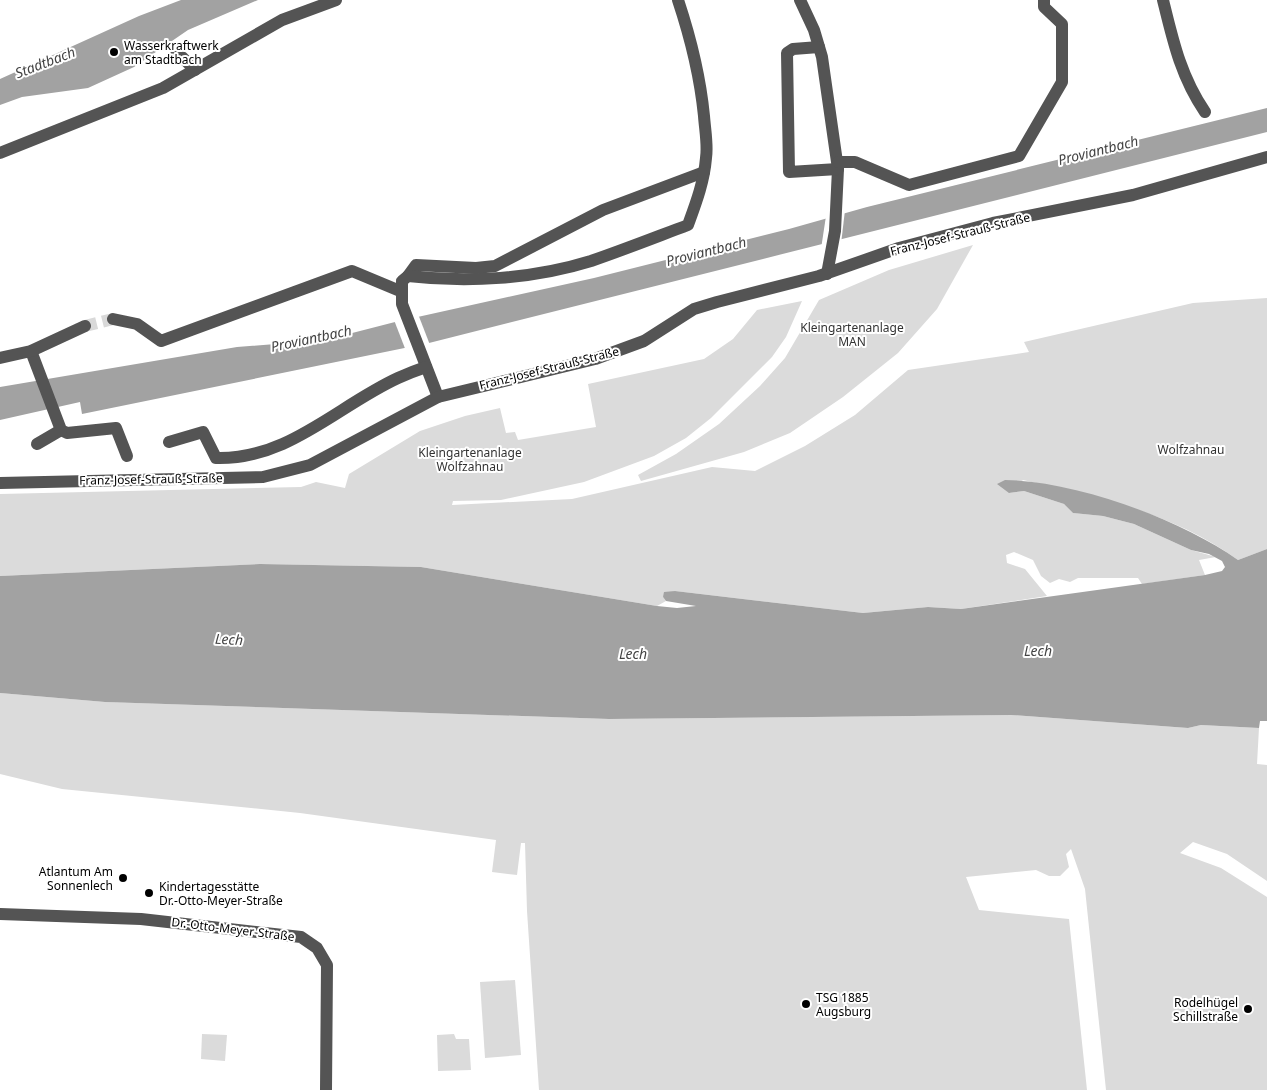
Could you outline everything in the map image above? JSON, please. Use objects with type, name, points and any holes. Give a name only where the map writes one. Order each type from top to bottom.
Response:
[{"type":"street","points":[[0,153],[163,88],[282,20],[336,0]]},
{"type":"street","points":[[408,276],[428,279],[499,279],[537,274],[590,261],[688,225],[701,190],[706,157],[700,76],[691,36],[678,0]]},
{"type":"street","points":[[800,0],[814,30],[819,47],[838,166],[838,201],[832,254],[827,274]]},
{"type":"street","points":[[819,47],[794,49],[787,53],[789,172],[838,166],[854,162],[909,185],[1019,156],[1062,82],[1062,24],[1044,7],[1044,0]]},
{"type":"street","points":[[1163,0],[1171,35],[1189,88],[1205,112]]},
{"type":"street","points":[[174,57],[182,57],[195,70]]},
{"type":"street","name":"Franz-Josef-Strauß-Straße","points":[[0,483],[263,476],[310,465],[438,397],[595,359],[644,341],[694,310],[827,274],[909,245],[993,223],[1133,195],[1267,157]]},
{"type":"street","points":[[438,397],[401,297],[402,281],[416,265],[476,268],[495,266],[604,210],[704,172]]},
{"type":"street","points":[[113,319],[137,324],[161,341],[352,271],[401,297]]},
{"type":"street","points":[[0,358],[31,351],[86,326]]},
{"type":"street","points":[[31,351],[59,426],[67,433],[116,428],[127,456]]},
{"type":"street","points":[[168,442],[203,432],[216,458],[253,456],[294,440],[425,363]]},
{"type":"street","points":[[37,444],[59,426]]},
{"type":"street","name":"Dr.-Otto-Meyer-Straße","points":[[0,914],[141,919],[301,937],[314,944],[323,954],[327,965],[326,1090]]},
{"type":"green space","name":"Kleingartenanlage MAN","points":[[973,245],[937,309],[898,353],[843,397],[790,433],[744,452],[641,481],[638,475],[676,454],[719,424],[760,386],[785,358],[819,300],[889,270]]},
{"type":"green space","points":[[1267,298],[1267,549],[1238,560],[1188,530],[1107,500],[1023,480],[1009,493],[1024,491],[1064,504],[1073,513],[1103,516],[1134,524],[1191,550],[1216,557],[1199,560],[1205,575],[1142,584],[1138,578],[1078,578],[1070,582],[1059,579],[1050,583],[1041,576],[1033,560],[1014,552],[1006,555],[1007,563],[1025,569],[1047,596],[961,609],[928,607],[863,613],[675,591],[663,597],[666,601],[657,606],[421,567],[260,564],[0,576],[0,494],[301,487],[316,482],[345,488],[349,474],[420,431],[465,416],[500,408],[506,433],[515,432],[518,440],[596,427],[588,384],[704,359],[733,339],[757,310],[802,301],[786,337],[772,357],[711,418],[686,438],[654,456],[584,482],[501,500],[453,501],[452,505],[572,499],[712,467],[755,471],[805,446],[855,415],[908,370],[1029,352],[1024,342],[1193,303]]},
{"type":"green space","points":[[0,693],[105,702],[609,719],[1011,715],[1188,728],[1201,725],[1259,728],[1257,764],[1267,765],[1267,881],[1227,854],[1193,842],[1180,853],[1221,868],[1267,897],[1267,1090],[1106,1090],[1085,889],[1071,849],[1066,854],[1069,867],[1060,876],[1049,876],[1036,870],[966,877],[979,910],[1069,919],[1087,1090],[539,1090],[527,911],[525,843],[521,843],[517,875],[492,872],[496,840],[300,813],[62,789],[0,774]]},
{"type":"green space","points":[[515,980],[521,1055],[485,1058],[480,982]]},
{"type":"green space","points":[[202,1034],[227,1035],[225,1061],[201,1059]]},
{"type":"green space","points":[[454,1034],[456,1039],[469,1039],[471,1070],[438,1071],[437,1035]]},
{"type":"water","name":"Stadtbach","points":[[181,0],[258,0],[188,30],[134,67],[88,88],[22,97],[0,105],[0,79],[139,16]]},
{"type":"water","name":"Proviantbach","points":[[1267,108],[1267,132],[429,343],[82,414],[80,402],[0,420],[0,387],[237,347],[325,340],[395,322],[594,278],[789,229],[867,207]]},
{"type":"water","name":"Lech","points":[[1005,480],[1063,487],[1126,505],[1187,530],[1238,560],[1267,549],[1267,721],[1260,721],[1259,728],[1201,725],[1188,728],[1011,715],[609,719],[105,702],[0,693],[0,576],[260,564],[421,567],[657,606],[677,608],[696,606],[666,601],[663,597],[664,592],[675,591],[863,613],[928,607],[961,609],[1205,575],[1222,571],[1225,567],[1222,561],[1209,554],[1191,550],[1134,524],[1103,516],[1073,513],[1064,504],[1024,491],[1009,493],[997,484]]},
{"type":"pier","points":[[845,210],[841,244],[821,249],[826,216]]},
{"type":"pier","points":[[418,314],[430,345],[406,351],[394,320]]},
{"type":"tunnel","points":[[85,326],[113,319]]},
{"type":"place","name":"Wasserkraftwerk am Stadtbach","points":[[114,52]]},
{"type":"place","name":"Atlantum Am Sonnenlech","points":[[123,878]]},
{"type":"place","name":"Kindertagesstätte Dr.-Otto-Meyer-Straße","points":[[149,893]]},
{"type":"place","name":"TSG 1885 Augsburg","points":[[806,1004]]},
{"type":"place","name":"Rodelhügel Schillstraße","points":[[1248,1009]]},
{"type":"park label","name":"Wolfzahnau","points":[[1191,449]]},
{"type":"park label","name":"Kleingartenanlage Wolfzahnau","points":[[470,459]]}]
